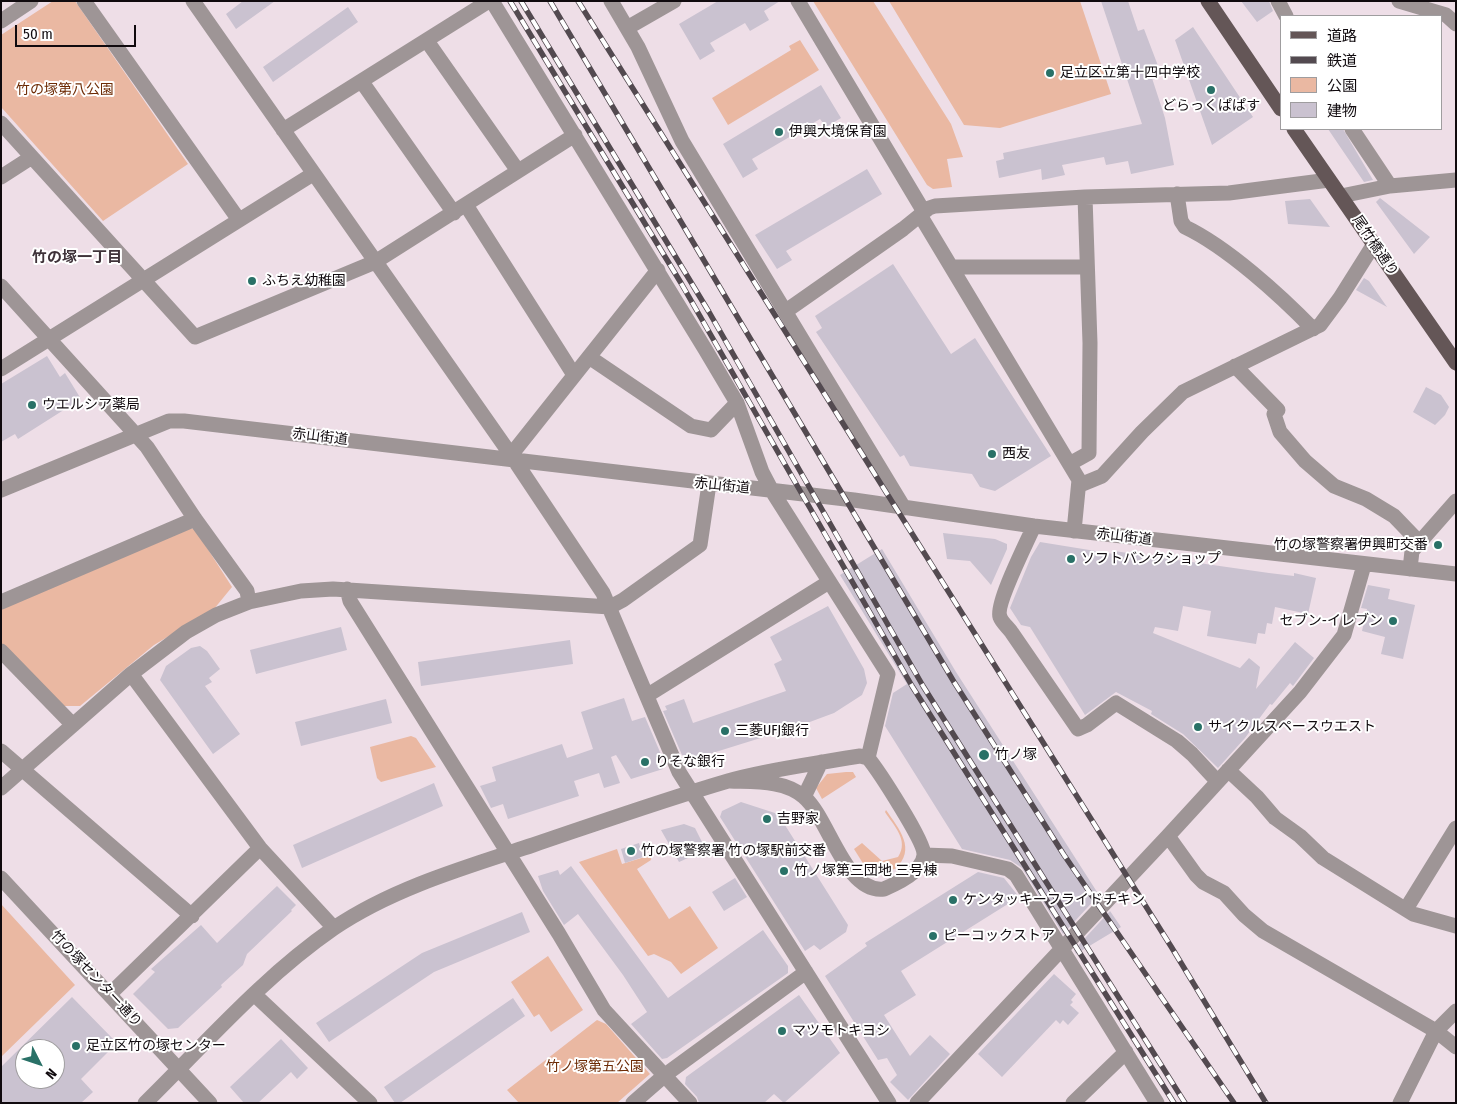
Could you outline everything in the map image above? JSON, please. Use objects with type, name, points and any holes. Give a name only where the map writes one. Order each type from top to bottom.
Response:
[{"type":"main road","points":[[1208,1],[1280,108]]},
{"type":"main road","name":"尾竹橋通り","points":[[1295,130],[1456,363]]},
{"type":"street","points":[[1,21],[31,1]]},
{"type":"street","points":[[84,1],[239,220]]},
{"type":"street","points":[[193,1],[513,458],[604,593],[679,772],[889,1103]]},
{"type":"street","points":[[283,130],[490,1],[658,270],[737,403],[762,472],[772,491],[888,674],[868,758]]},
{"type":"street","points":[[611,1],[627,28],[682,141],[786,312],[792,326],[904,508]]},
{"type":"street","points":[[627,28],[674,1]]},
{"type":"street","points":[[798,1],[953,267],[1071,463],[1080,485],[1074,531]]},
{"type":"street","points":[[1278,1],[1285,15]]},
{"type":"street","points":[[1399,1],[1434,6],[1456,24]]},
{"type":"street","points":[[427,41],[518,171]]},
{"type":"street","points":[[362,82],[460,209],[574,375]]},
{"type":"street","points":[[1,123],[146,280],[195,337],[375,262],[575,135]]},
{"type":"street","points":[[1353,130],[1390,186]]},
{"type":"street","points":[[1,177],[32,157]]},
{"type":"street","points":[[1,369],[314,174]]},
{"type":"street","points":[[786,312],[935,206],[1085,197],[1230,194],[1329,180]]},
{"type":"street","points":[[1341,196],[1390,186],[1456,180]]},
{"type":"street","points":[[1178,194],[1181,221],[1185,227],[1230,256],[1281,296],[1313,329]]},
{"type":"street","points":[[1071,463],[1089,453],[1090,343],[1085,197]]},
{"type":"street","points":[[1080,485],[1102,476],[1142,432],[1183,392],[1320,325],[1340,298],[1374,244]]},
{"type":"street","points":[[953,267],[1086,267]]},
{"type":"street","points":[[513,458],[574,375],[658,270]]},
{"type":"street","points":[[1,286],[136,434],[247,591],[249,602]]},
{"type":"street","points":[[589,357],[691,426],[711,430],[737,403]]},
{"type":"street","points":[[1235,366],[1278,410],[1274,414],[1280,432],[1305,461],[1334,486],[1366,499],[1394,516],[1419,542]]},
{"type":"street","name":"赤山街道","points":[[1,490],[169,421],[184,421],[513,458],[1074,531],[1456,574]]},
{"type":"street","points":[[1,788],[131,674],[186,632],[216,615],[249,602],[301,591],[347,590],[610,607],[623,600],[700,545],[709,484]]},
{"type":"street","points":[[1410,569],[1412,551],[1456,501]]},
{"type":"street","points":[[1,602],[195,520]]},
{"type":"street","points":[[1034,526],[1007,588],[999,610],[1000,618],[1012,632],[1078,729],[1087,725],[1116,703],[1177,741],[1192,754],[1257,796],[1275,818],[1300,836],[1323,858],[1413,914],[1456,926]]},
{"type":"street","points":[[917,1103],[1062,950],[1300,692],[1344,635],[1364,565]]},
{"type":"street","points":[[648,695],[659,690],[829,582]]},
{"type":"street","points":[[347,590],[350,601],[604,1010],[690,1103]]},
{"type":"street","points":[[1,651],[73,725]]},
{"type":"street","points":[[131,674],[260,848],[334,928]]},
{"type":"street","points":[[1,752],[192,916]]},
{"type":"street","points":[[145,1103],[255,994],[334,928],[367,908],[397,894],[508,853],[730,780],[821,762],[860,756],[868,758],[918,837],[924,855],[921,864],[914,871],[891,886],[876,890],[867,887],[853,874],[804,797],[780,785],[730,780]]},
{"type":"street","points":[[804,797],[821,762]]},
{"type":"street","points":[[1406,909],[1456,828]]},
{"type":"street","points":[[1168,836],[1196,875],[1203,882],[1224,893],[1244,915],[1263,931],[1436,1031],[1456,1047]]},
{"type":"street","points":[[110,994],[260,848]]},
{"type":"street","points":[[924,855],[952,856],[1008,869],[1016,875],[1157,1103]]},
{"type":"street","name":"竹の塚センター通り","points":[[1,878],[210,1103]]},
{"type":"street","points":[[633,1103],[665,1075],[806,972]]},
{"type":"street","points":[[255,994],[370,1103]]},
{"type":"street","points":[[1400,1103],[1436,1031],[1456,1011]]},
{"type":"street","points":[[1073,1103],[1126,1052]]},
{"type":"green space","name":"竹の塚第八公園","points":[[53,1],[75,1],[188,164],[103,221],[1,107],[1,35]]},
{"type":"green space","points":[[813,1],[873,1],[951,124],[963,157],[947,159],[952,187],[933,189],[927,185]]},
{"type":"green space","points":[[889,1],[1080,1],[1111,94],[1000,128],[964,125]]},
{"type":"green space","points":[[800,40],[819,70],[728,125],[712,98],[791,50],[789,46]]},
{"type":"green space","points":[[187,528],[195,529],[232,587],[214,609],[154,645],[80,706],[63,706],[1,646],[1,607]]},
{"type":"green space","points":[[411,736],[416,738],[436,767],[381,782],[377,778],[370,747]]},
{"type":"green space","points":[[853,772],[856,777],[822,799],[816,788],[827,774]]},
{"type":"green space","points":[[886,810],[904,839],[905,854],[895,869],[875,872],[864,865],[854,849],[862,843],[882,861],[898,857],[902,845],[901,839],[885,812]]},
{"type":"green space","points":[[617,849],[622,864],[651,855],[651,860],[637,869],[669,919],[690,906],[718,948],[681,974],[671,962],[654,954],[648,956],[579,862]]},
{"type":"green space","points":[[1,904],[75,985],[20,1039],[15,1039],[15,1043],[1,1057]]},
{"type":"green space","points":[[548,956],[583,1010],[551,1032],[539,1014],[534,1017],[511,982]]},
{"type":"green space","name":"竹ノ塚第五公園","points":[[597,1020],[606,1024],[650,1074],[617,1103],[519,1103],[507,1090]]},
{"type":"building","points":[[243,1],[275,1],[236,29],[226,14]]},
{"type":"building","points":[[718,1],[780,1],[764,11],[769,20],[750,31],[745,23],[710,43],[715,51],[700,60],[679,24]]},
{"type":"building","points":[[1101,1],[1128,1],[1138,31],[1144,29],[1160,71],[1151,75],[1165,118],[1174,165],[1131,174],[1128,161],[1106,165],[1104,157],[1062,165],[1065,175],[1042,180],[1041,169],[999,178],[996,161],[1004,159],[1003,153],[1142,124]]},
{"type":"building","points":[[1241,1],[1269,1],[1273,11],[1257,22]]},
{"type":"building","points":[[348,7],[358,22],[273,82],[263,67]]},
{"type":"building","points":[[1193,27],[1253,117],[1212,145],[1175,40]]},
{"type":"building","points":[[821,85],[841,118],[826,127],[820,119],[752,159],[758,169],[743,178],[723,144]]},
{"type":"building","points":[[1329,130],[1344,130],[1373,180],[1364,182]]},
{"type":"building","points":[[867,169],[882,194],[786,251],[792,260],[777,269],[755,235]]},
{"type":"building","points":[[1380,198],[1430,237],[1414,254],[1376,202]]},
{"type":"building","points":[[1310,199],[1330,227],[1288,224],[1285,201]]},
{"type":"building","points":[[893,264],[951,354],[975,338],[1051,456],[995,491],[980,487],[972,474],[910,466],[904,455],[900,457],[816,332],[822,328],[815,316]]},
{"type":"building","points":[[1364,278],[1369,281],[1387,307],[1356,290]]},
{"type":"building","points":[[47,356],[60,377],[65,373],[81,399],[18,439],[15,434],[1,442],[1,384]]},
{"type":"building","points":[[1426,387],[1441,395],[1449,407],[1445,415],[1435,425],[1413,412]]},
{"type":"building","points":[[943,533],[995,539],[1007,544],[1007,549],[991,585],[970,561],[947,559]]},
{"type":"building","points":[[1040,542],[1114,554],[1114,551],[1269,573],[1294,576],[1294,573],[1316,578],[1308,614],[1275,607],[1272,624],[1267,623],[1265,634],[1258,633],[1256,644],[1207,636],[1211,611],[1183,606],[1178,631],[1155,627],[1153,633],[1240,668],[1249,658],[1260,667],[1256,689],[1295,642],[1314,658],[1293,686],[1290,683],[1272,705],[1270,704],[1245,738],[1218,768],[1183,734],[1151,714],[1152,711],[1116,692],[1085,715],[1030,627],[1021,625],[1010,608],[1031,557]]},
{"type":"building","points":[[882,549],[956,672],[1099,895],[1063,934],[1022,868],[1010,860],[962,849],[885,726],[893,693],[907,684],[840,575]]},
{"type":"building","points":[[1368,585],[1390,589],[1388,599],[1415,605],[1403,659],[1381,654],[1385,637],[1362,631],[1367,609],[1361,608]]},
{"type":"building","points":[[828,606],[864,669],[867,683],[862,695],[834,713],[799,726],[690,760],[682,755],[663,711],[667,710],[665,706],[684,699],[693,723],[786,691],[774,664],[782,660],[770,637]]},
{"type":"building","points":[[341,627],[347,650],[256,674],[250,650]]},
{"type":"building","points":[[570,640],[573,664],[421,686],[418,662]]},
{"type":"building","points":[[200,646],[207,651],[220,669],[209,678],[212,682],[205,686],[240,734],[213,754],[160,680],[166,666],[191,648]]},
{"type":"building","points":[[624,698],[632,721],[645,717],[663,759],[660,761],[663,769],[631,779],[616,755],[611,757],[620,783],[604,788],[599,773],[574,781],[579,796],[508,819],[503,804],[491,808],[480,786],[496,781],[492,767],[562,744],[567,758],[593,749],[581,712]]},
{"type":"building","points":[[386,699],[392,723],[301,746],[295,722]]},
{"type":"building","points":[[434,783],[443,806],[302,868],[293,845]]},
{"type":"building","name":"竹ノ塚第三団地 三号棟","points":[[741,802],[778,814],[848,925],[846,932],[820,950],[814,945],[805,951],[720,817],[722,811]]},
{"type":"building","points":[[684,824],[695,828],[706,850],[679,862],[661,830]]},
{"type":"building","points":[[639,843],[643,857],[625,863],[621,849]]},
{"type":"building","points":[[571,866],[668,998],[763,930],[788,966],[788,973],[667,1058],[662,1059],[631,1024],[647,1012],[623,975],[578,914],[564,925],[543,891],[538,876],[558,870],[560,875]]},
{"type":"building","points":[[978,872],[1004,878],[1019,897],[901,971],[916,995],[884,1015],[910,1056],[930,1035],[950,1054],[908,1100],[890,1082],[897,1075],[887,1058],[878,1060],[825,976],[867,946],[865,943]]},
{"type":"building","points":[[735,878],[747,897],[724,911],[712,892]]},
{"type":"building","points":[[277,886],[296,905],[292,911],[247,954],[243,965],[221,985],[222,987],[178,1028],[168,1029],[133,994],[155,972],[151,969],[201,925],[217,943]]},
{"type":"building","points":[[1110,911],[1121,927],[1076,954],[1074,950]]},
{"type":"building","points":[[522,912],[530,932],[434,972],[329,1042],[316,1023],[422,953]]},
{"type":"building","points":[[1054,974],[1076,994],[1071,1000],[1073,1002],[1070,1005],[1079,1013],[1068,1025],[1063,1020],[1060,1024],[1056,1020],[1002,1077],[978,1054]]},
{"type":"building","points":[[799,995],[840,1053],[784,1103],[774,1094],[764,1103],[699,1103],[697,1097],[685,1084],[686,1077]]},
{"type":"building","points":[[72,997],[115,1041],[110,1045],[113,1047],[81,1079],[93,1092],[81,1103],[1,1103],[1,1067],[15,1053],[15,1089],[65,1089],[65,1039],[29,1039]]},
{"type":"building","points":[[513,998],[525,1016],[400,1103],[395,1103],[384,1087]]},
{"type":"building","points":[[281,1039],[308,1068],[297,1079],[291,1072],[258,1103],[244,1103],[230,1087]]},
{"type":"railway","points":[[510,1],[681,283],[912,686],[1174,1103]]},
{"type":"railway","points":[[521,1],[709,312],[923,686],[1185,1103]]},
{"type":"railway","points":[[550,1],[954,682],[1064,855],[1234,1103]]},
{"type":"railway","points":[[578,1],[1172,948],[1266,1103]]},
{"type":"place","name":"足立区立第十四中学校","points":[[1050,73]]},
{"type":"place","name":"どらっくぱぱす","points":[[1211,90]]},
{"type":"place","name":"伊興大境保育園","points":[[779,132]]},
{"type":"place","name":"ふちえ幼稚園","points":[[252,281]]},
{"type":"place","name":"ウエルシア薬局","points":[[32,405]]},
{"type":"place","name":"西友","points":[[992,454]]},
{"type":"place","name":"竹の塚警察署伊興町交番","points":[[1438,545]]},
{"type":"place","name":"ソフトバンクショップ","points":[[1071,559]]},
{"type":"place","name":"セブン-イレブン","points":[[1393,621]]},
{"type":"place","name":"サイクルスペースウエスト","points":[[1198,727]]},
{"type":"place","name":"三菱UFJ銀行","points":[[725,731]]},
{"type":"place","name":"竹ノ塚","points":[[984,755]]},
{"type":"place","name":"りそな銀行","points":[[645,762]]},
{"type":"place","name":"吉野家","points":[[767,819]]},
{"type":"place","name":"竹の塚警察署 竹の塚駅前交番","points":[[631,851]]},
{"type":"place","name":"竹ノ塚第三団地 三号棟","points":[[784,871]]},
{"type":"place","name":"ケンタッキーフライドチキン","points":[[953,900]]},
{"type":"place","name":"ピーコックストア","points":[[933,936]]},
{"type":"place","name":"マツモトキヨシ","points":[[782,1031]]},
{"type":"place","name":"足立区竹の塚センター","points":[[76,1046]]},
{"type":"district","name":"竹の塚一丁目","points":[[77,258]]}]
